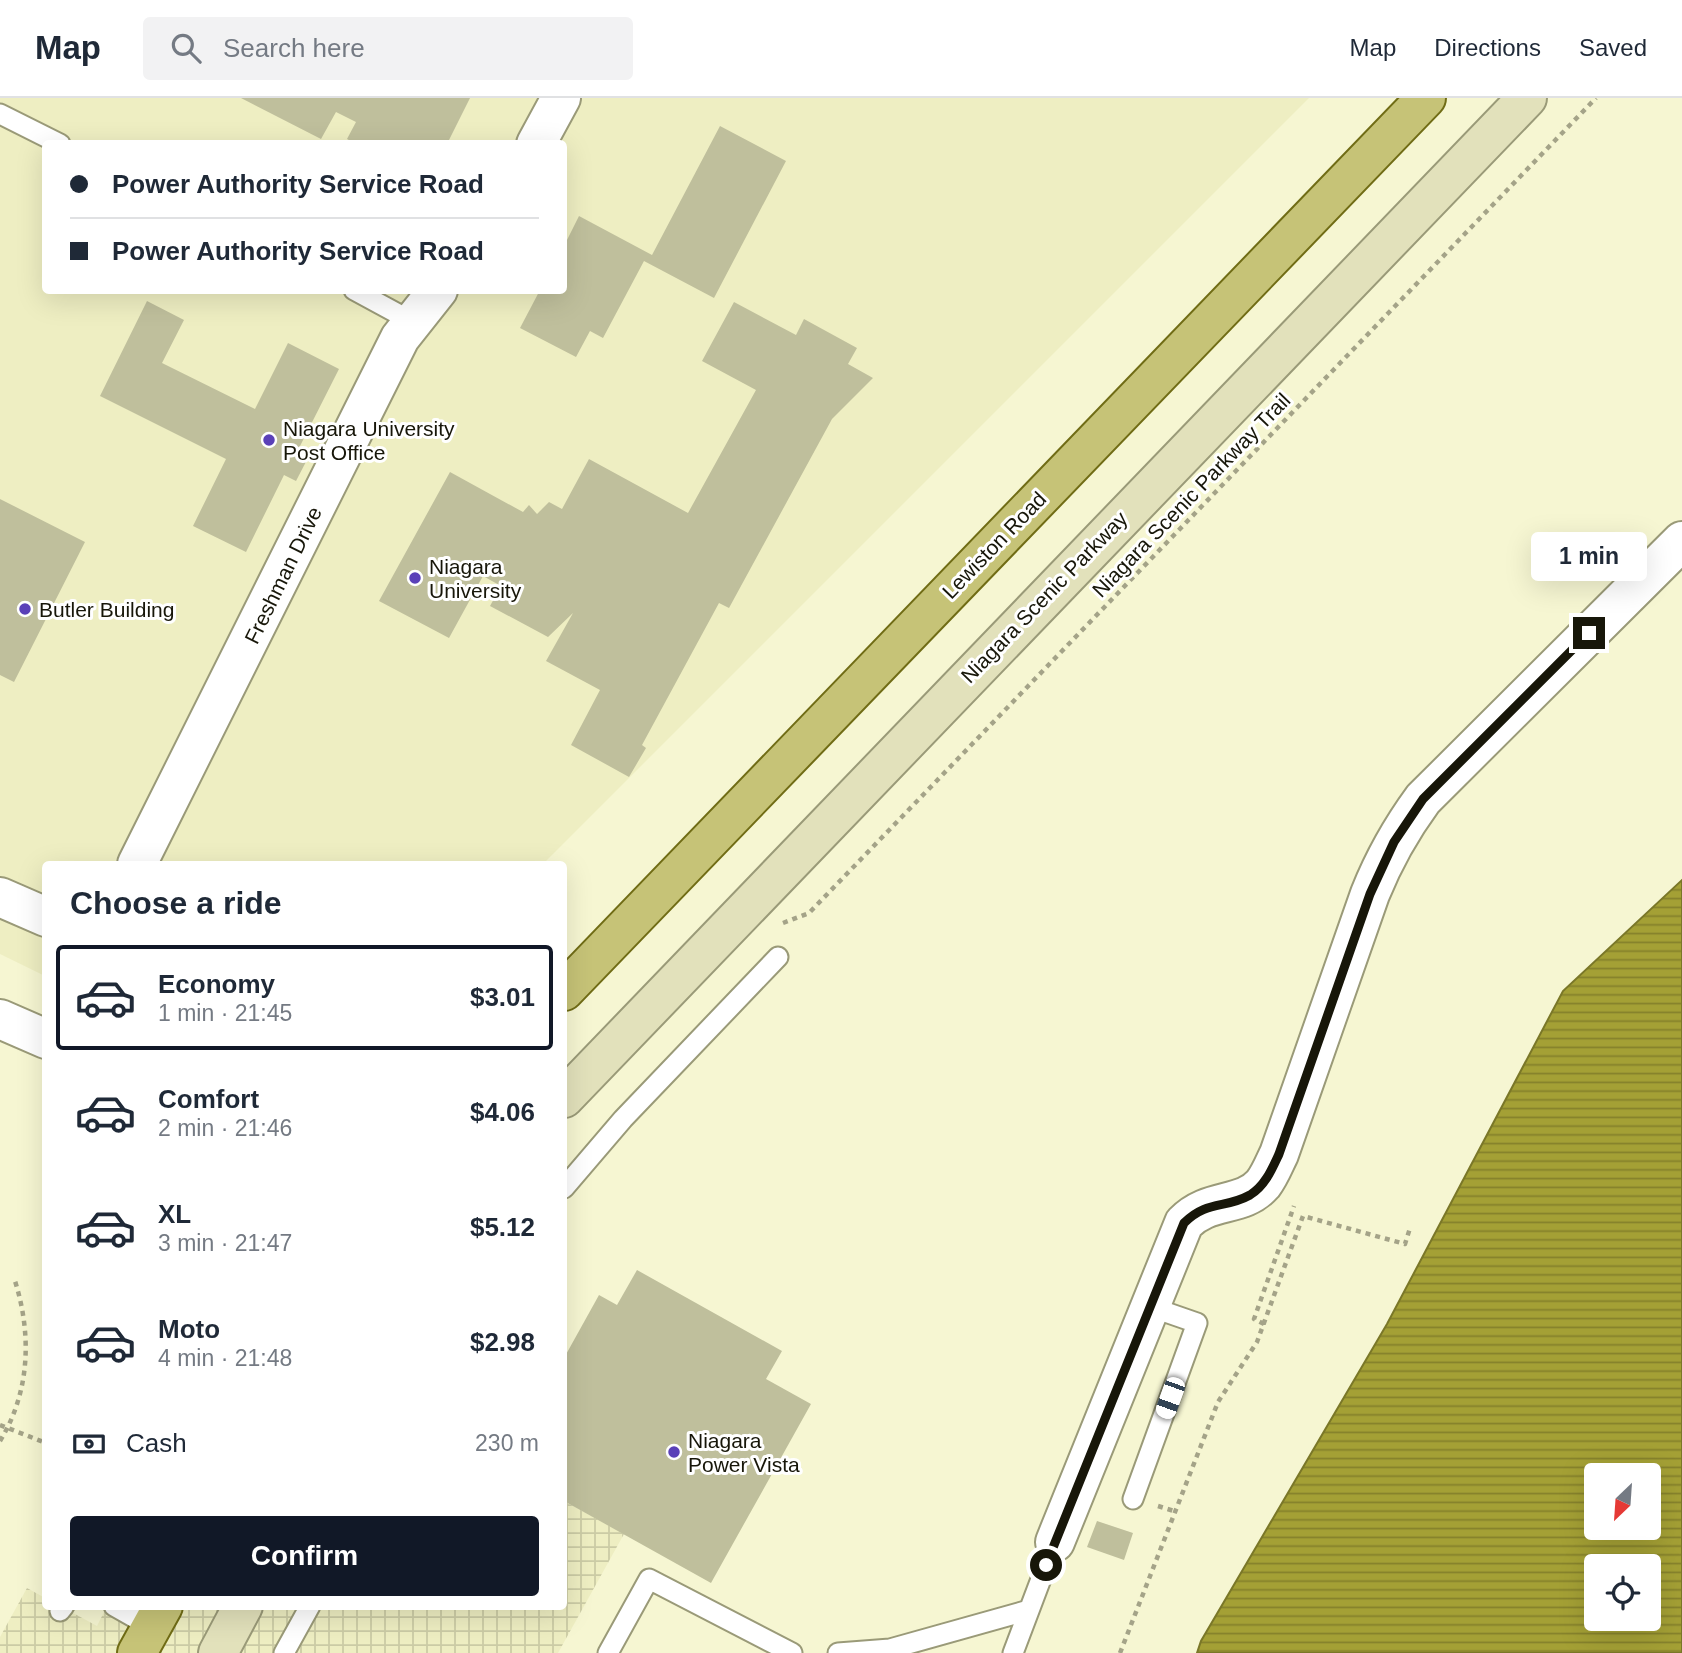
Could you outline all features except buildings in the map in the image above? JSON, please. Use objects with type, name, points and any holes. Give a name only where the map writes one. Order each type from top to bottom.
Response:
[{"type":"main road","name":"Lewiston Road","points":[[567,988],[1426,98]]},
{"type":"main road","name":"Niagara Scenic Parkway","points":[[567,1095],[1527,98]]},
{"type":"main road","points":[[218,1653],[241,1610]]},
{"type":"street","points":[[538,140],[561,98]]},
{"type":"street","name":"Freshman Drive","points":[[138,861],[400,338],[435,294]]},
{"type":"street","points":[[1055,1542],[1184,1223],[1209,1205],[1249,1195],[1270,1172],[1279,1154],[1370,894],[1384,858],[1403,827],[1423,799],[1682,541]]},
{"type":"street","points":[[0,897],[42,915]]},
{"type":"street","points":[[0,1019],[42,1037]]},
{"type":"lane","points":[[0,114],[52,140]]},
{"type":"lane","points":[[361,294],[413,322]]},
{"type":"lane","points":[[567,1184],[623,1119],[778,957]]},
{"type":"lane","points":[[1133,1499],[1197,1323],[1148,1307]]},
{"type":"lane","points":[[1013,1653],[1055,1542]]},
{"type":"lane","points":[[608,1653],[649,1579],[792,1653]]},
{"type":"lane","points":[[120,1610],[150,1629]]},
{"type":"lane","points":[[284,1653],[308,1610]]},
{"type":"lane","points":[[838,1653],[904,1649],[1029,1610]]},
{"type":"path","name":"Niagara Scenic Parkway Trail","points":[[808,914],[1596,98]]},
{"type":"path","points":[[1264,1324],[1254,1319],[1294,1203]]},
{"type":"path","points":[[1120,1653],[1218,1402],[1257,1342],[1303,1216],[1405,1244],[1410,1228]]},
{"type":"path","points":[[0,1441],[19,1396],[27,1349],[22,1303],[15,1282]]},
{"type":"path","points":[[0,1425],[42,1441]]},
{"type":"shaded area","name":"Niagara University","points":[[0,98],[1309,98],[546,861],[42,861],[42,975],[0,954]]},
{"type":"shaded area","points":[[1682,880],[1682,1653],[1197,1653],[1201,1641],[1387,1324],[1563,991]]},
{"type":"shaded area","points":[[567,1503],[624,1534],[558,1653],[0,1653],[0,1637],[27,1588],[42,1596],[42,1610],[68,1610],[97,1626],[105,1610],[567,1610]]},
{"type":"place","name":"Niagara University Post Office","points":[[269,440]]},
{"type":"place","name":"Niagara University","points":[[415,578]]},
{"type":"place","name":"Butler Building","points":[[25,609]]},
{"type":"place","name":"Niagara Power Vista","points":[[674,1452]]},
{"type":"route","points":[[1046,1565],[1176,1237],[1184,1223],[1195,1213],[1209,1205],[1249,1195],[1262,1184],[1279,1154],[1384,858],[1423,799],[1589,633]]}]
